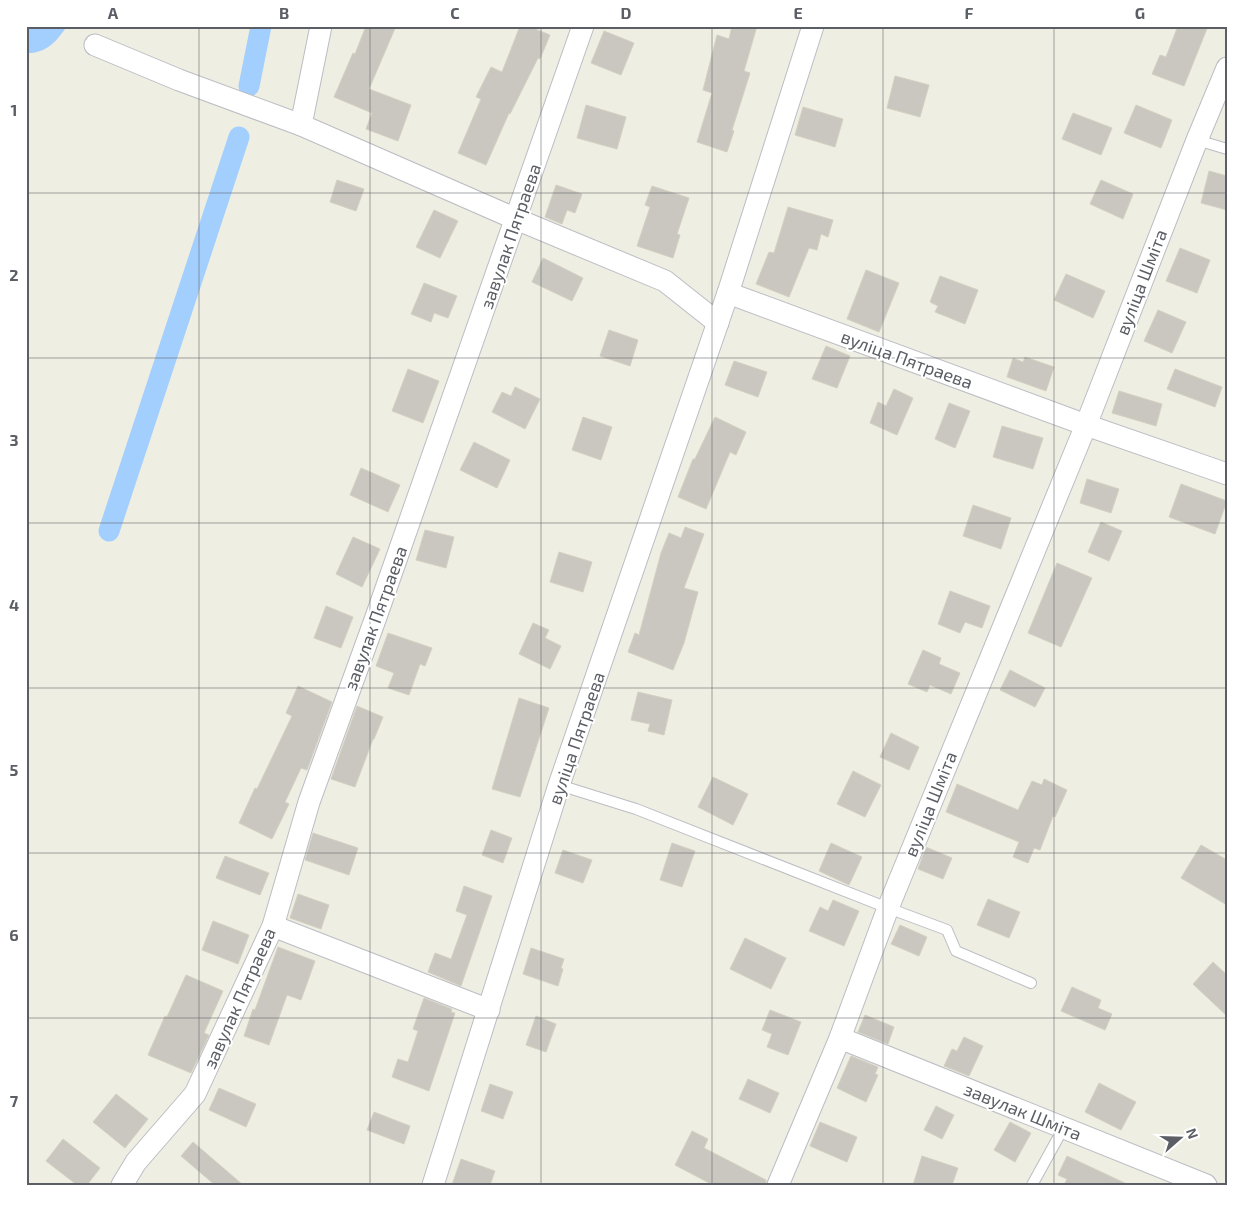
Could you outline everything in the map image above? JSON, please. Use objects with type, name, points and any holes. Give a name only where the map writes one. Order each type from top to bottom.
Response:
[{"type":"street","points":[[301,125],[321,26]]},
{"type":"street","name":"завулак Пятраева","points":[[122,1185],[136,1162],[195,1094],[272,926],[309,802],[376,617],[583,26]]},
{"type":"street","name":"вуліца Пятраева","points":[[433,1185],[559,785],[728,294],[813,26]]},
{"type":"street","points":[[95,45],[179,80],[301,125],[516,219],[665,281],[718,323]]},
{"type":"street","name":"вуліца Шміта","points":[[778,1185],[840,1038],[888,908],[1086,425],[1227,68]]},
{"type":"street","name":"вуліца Пятраева","points":[[728,294],[1086,425]]},
{"type":"street","points":[[1086,425],[1227,474]]},
{"type":"street","points":[[272,926],[489,1010]]},
{"type":"street","name":"завулак Шміта","points":[[840,1038],[1206,1185]]},
{"type":"lane","points":[[1197,140],[1227,149]]},
{"type":"lane","points":[[559,785],[636,809],[947,930],[956,951],[1032,983]]},
{"type":"lane","points":[[1032,1185],[1064,1128]]},
{"type":"water","points":[[26,26],[67,26],[50,46],[33,53],[26,53]]},
{"type":"building","points":[[366,26],[396,26],[369,89],[411,105],[398,141],[366,129],[372,113],[334,97]]},
{"type":"building","points":[[520,26],[528,26],[550,35],[540,59],[538,58],[509,113],[486,165],[458,153],[481,99],[476,97],[491,67],[502,72]]},
{"type":"building","points":[[732,26],[757,26],[744,71],[750,73],[727,152],[697,142],[712,93],[703,90],[717,35],[729,39]]},
{"type":"building","points":[[1178,26],[1208,26],[1184,86],[1152,74],[1160,55],[1166,57]]},
{"type":"building","points":[[604,31],[634,43],[621,75],[591,63]]},
{"type":"building","points":[[895,76],[929,85],[920,117],[887,108]]},
{"type":"building","points":[[586,105],[626,117],[617,149],[577,138]]},
{"type":"building","points":[[1136,105],[1172,120],[1161,148],[1124,133]]},
{"type":"building","points":[[803,107],[843,119],[835,147],[795,135]]},
{"type":"building","points":[[1073,113],[1112,128],[1101,155],[1062,139]]},
{"type":"building","points":[[1209,171],[1227,176],[1227,210],[1201,203]]},
{"type":"building","points":[[337,180],[364,189],[356,211],[330,202]]},
{"type":"building","points":[[1101,180],[1133,194],[1123,219],[1090,204]]},
{"type":"building","points":[[556,185],[582,194],[575,213],[567,210],[562,224],[545,217]]},
{"type":"building","points":[[652,186],[689,198],[677,234],[680,235],[673,258],[637,246],[650,207],[645,205]]},
{"type":"building","points":[[788,207],[833,220],[828,237],[821,234],[817,250],[809,248],[789,297],[756,284],[769,252],[774,253]]},
{"type":"building","points":[[434,210],[458,221],[440,258],[416,247]]},
{"type":"building","points":[[1180,248],[1210,260],[1197,293],[1166,281]]},
{"type":"building","points":[[543,258],[583,278],[572,301],[532,282]]},
{"type":"building","points":[[866,270],[899,283],[879,332],[847,319]]},
{"type":"building","points":[[1066,274],[1105,291],[1093,318],[1054,300]]},
{"type":"building","points":[[940,276],[978,290],[965,324],[935,312],[938,306],[930,302]]},
{"type":"building","points":[[424,283],[457,296],[448,318],[434,313],[431,322],[411,314]]},
{"type":"building","points":[[1158,310],[1186,322],[1172,353],[1144,341]]},
{"type":"building","points":[[609,330],[638,340],[630,366],[600,356]]},
{"type":"building","points":[[826,346],[850,356],[837,388],[812,379]]},
{"type":"building","points":[[1025,357],[1054,367],[1046,391],[1007,377],[1013,358],[1023,362]]},
{"type":"building","points":[[734,361],[767,372],[758,397],[725,385]]},
{"type":"building","points":[[408,369],[439,381],[423,423],[392,411]]},
{"type":"building","points":[[1175,369],[1222,387],[1215,407],[1167,389]]},
{"type":"building","points":[[515,387],[540,399],[525,429],[492,412],[502,392],[511,396]]},
{"type":"building","points":[[894,389],[913,398],[897,435],[870,423],[878,402],[886,406]]},
{"type":"building","points":[[1119,391],[1162,404],[1156,426],[1112,413]]},
{"type":"building","points":[[949,403],[970,411],[955,448],[935,439]]},
{"type":"building","points":[[583,417],[612,427],[601,460],[572,450]]},
{"type":"building","points":[[715,417],[746,432],[736,455],[730,452],[706,509],[678,497],[693,459],[695,459]]},
{"type":"building","points":[[1002,426],[1043,438],[1033,469],[993,457]]},
{"type":"building","points":[[474,442],[510,460],[497,488],[460,470]]},
{"type":"building","points":[[361,468],[400,485],[388,512],[350,495]]},
{"type":"building","points":[[1087,479],[1119,489],[1111,513],[1080,503]]},
{"type":"building","points":[[1181,484],[1227,501],[1215,534],[1169,517]]},
{"type":"building","points":[[973,505],[1011,518],[1001,549],[963,536]]},
{"type":"building","points":[[1101,522],[1122,531],[1109,561],[1088,552]]},
{"type":"building","points":[[685,527],[704,534],[684,588],[698,592],[684,643],[673,670],[628,652],[635,633],[639,635],[661,553],[669,533],[681,538]]},
{"type":"building","points":[[425,530],[454,537],[446,568],[416,560]]},
{"type":"building","points":[[353,537],[380,549],[362,587],[336,574]]},
{"type":"building","points":[[559,552],[592,562],[583,592],[550,582]]},
{"type":"building","points":[[1057,563],[1092,578],[1061,647],[1028,633]]},
{"type":"building","points":[[950,591],[990,606],[982,628],[965,622],[960,633],[938,624]]},
{"type":"building","points":[[326,606],[353,617],[341,648],[314,638]]},
{"type":"building","points":[[533,623],[549,630],[545,638],[561,646],[550,669],[519,654]]},
{"type":"building","points":[[388,633],[432,648],[425,666],[420,664],[409,695],[388,688],[394,673],[376,666]]},
{"type":"building","points":[[923,650],[941,658],[939,664],[960,673],[951,694],[930,685],[927,692],[908,684]]},
{"type":"building","points":[[1010,670],[1045,688],[1035,707],[1000,690]]},
{"type":"building","points":[[298,686],[332,702],[307,770],[301,768],[285,802],[289,804],[272,839],[239,823],[292,716],[286,713]]},
{"type":"building","points":[[638,692],[672,700],[664,735],[648,731],[650,724],[631,720]]},
{"type":"building","points":[[519,698],[549,708],[520,797],[492,789]]},
{"type":"building","points":[[357,706],[383,717],[355,787],[331,779]]},
{"type":"building","points":[[891,733],[919,747],[909,770],[880,757]]},
{"type":"building","points":[[853,771],[881,785],[865,817],[837,804]]},
{"type":"building","points":[[713,777],[748,794],[733,825],[698,807]]},
{"type":"building","points":[[1044,779],[1067,790],[1055,817],[1053,816],[1040,850],[1034,848],[1028,863],[1013,857],[1019,842],[946,812],[957,784],[1018,810],[1032,781],[1042,785]]},
{"type":"building","points":[[491,830],[512,838],[503,863],[482,855]]},
{"type":"building","points":[[313,833],[358,848],[349,875],[305,860]]},
{"type":"building","points":[[672,843],[695,851],[682,887],[660,880]]},
{"type":"building","points":[[831,843],[862,857],[849,885],[819,871]]},
{"type":"building","points":[[1201,845],[1227,860],[1227,905],[1181,878]]},
{"type":"building","points":[[926,847],[952,858],[943,879],[918,869]]},
{"type":"building","points":[[563,850],[592,860],[583,883],[555,873]]},
{"type":"building","points":[[225,856],[269,873],[260,895],[216,878]]},
{"type":"building","points":[[464,886],[492,896],[461,986],[428,972],[435,953],[451,959],[467,915],[456,911]]},
{"type":"building","points":[[298,894],[329,905],[321,929],[290,918]]},
{"type":"building","points":[[988,899],[1020,912],[1009,938],[977,925]]},
{"type":"building","points":[[833,900],[859,911],[844,946],[809,931],[820,907],[828,911]]},
{"type":"building","points":[[213,921],[249,935],[238,964],[202,950]]},
{"type":"building","points":[[900,925],[927,937],[919,956],[891,944]]},
{"type":"building","points":[[745,938],[786,958],[771,989],[730,969]]},
{"type":"building","points":[[278,947],[315,961],[301,1000],[287,995],[269,1045],[244,1036]]},
{"type":"building","points":[[531,948],[564,959],[558,986],[523,974]]},
{"type":"building","points":[[1213,962],[1227,975],[1227,1016],[1193,984]]},
{"type":"building","points":[[186,975],[223,991],[204,1033],[209,1035],[191,1073],[148,1055]]},
{"type":"building","points":[[1072,987],[1101,1000],[1098,1008],[1112,1014],[1105,1030],[1061,1011]]},
{"type":"building","points":[[424,998],[452,1009],[451,1012],[455,1013],[429,1091],[392,1077],[398,1059],[408,1062],[418,1031],[413,1029]]},
{"type":"building","points":[[770,1010],[801,1022],[788,1055],[767,1047],[772,1034],[762,1030]]},
{"type":"building","points":[[865,1015],[894,1027],[888,1044],[858,1032]]},
{"type":"building","points":[[536,1016],[556,1024],[546,1052],[526,1045]]},
{"type":"building","points":[[964,1037],[983,1046],[969,1076],[944,1066],[952,1049],[957,1051]]},
{"type":"building","points":[[851,1056],[878,1067],[875,1074],[878,1075],[866,1102],[837,1088]]},
{"type":"building","points":[[748,1079],[779,1093],[770,1113],[739,1099]]},
{"type":"building","points":[[1099,1083],[1136,1102],[1121,1130],[1085,1112]]},
{"type":"building","points":[[490,1084],[513,1092],[503,1119],[481,1111]]},
{"type":"building","points":[[219,1088],[256,1104],[246,1127],[209,1110]]},
{"type":"building","points":[[116,1094],[148,1119],[125,1148],[93,1122]]},
{"type":"building","points":[[936,1106],[954,1115],[942,1139],[924,1130]]},
{"type":"building","points":[[374,1112],[410,1126],[404,1144],[367,1130]]},
{"type":"building","points":[[820,1122],[857,1137],[847,1162],[810,1146]]},
{"type":"building","points":[[1010,1122],[1031,1133],[1015,1162],[994,1150]]},
{"type":"building","points":[[692,1131],[708,1139],[704,1148],[766,1180],[766,1185],[713,1185],[675,1165]]},
{"type":"building","points":[[63,1139],[100,1168],[87,1185],[77,1185],[46,1161]]},
{"type":"building","points":[[193,1142],[243,1185],[215,1185],[181,1156]]},
{"type":"building","points":[[922,1156],[958,1168],[952,1185],[913,1185]]},
{"type":"building","points":[[1067,1156],[1129,1185],[1064,1185],[1067,1179],[1058,1175]]},
{"type":"building","points":[[461,1159],[495,1171],[490,1185],[452,1185]]},
{"type":"waterway","points":[[249,86],[261,26]]},
{"type":"waterway","points":[[109,531],[239,137]]}]
